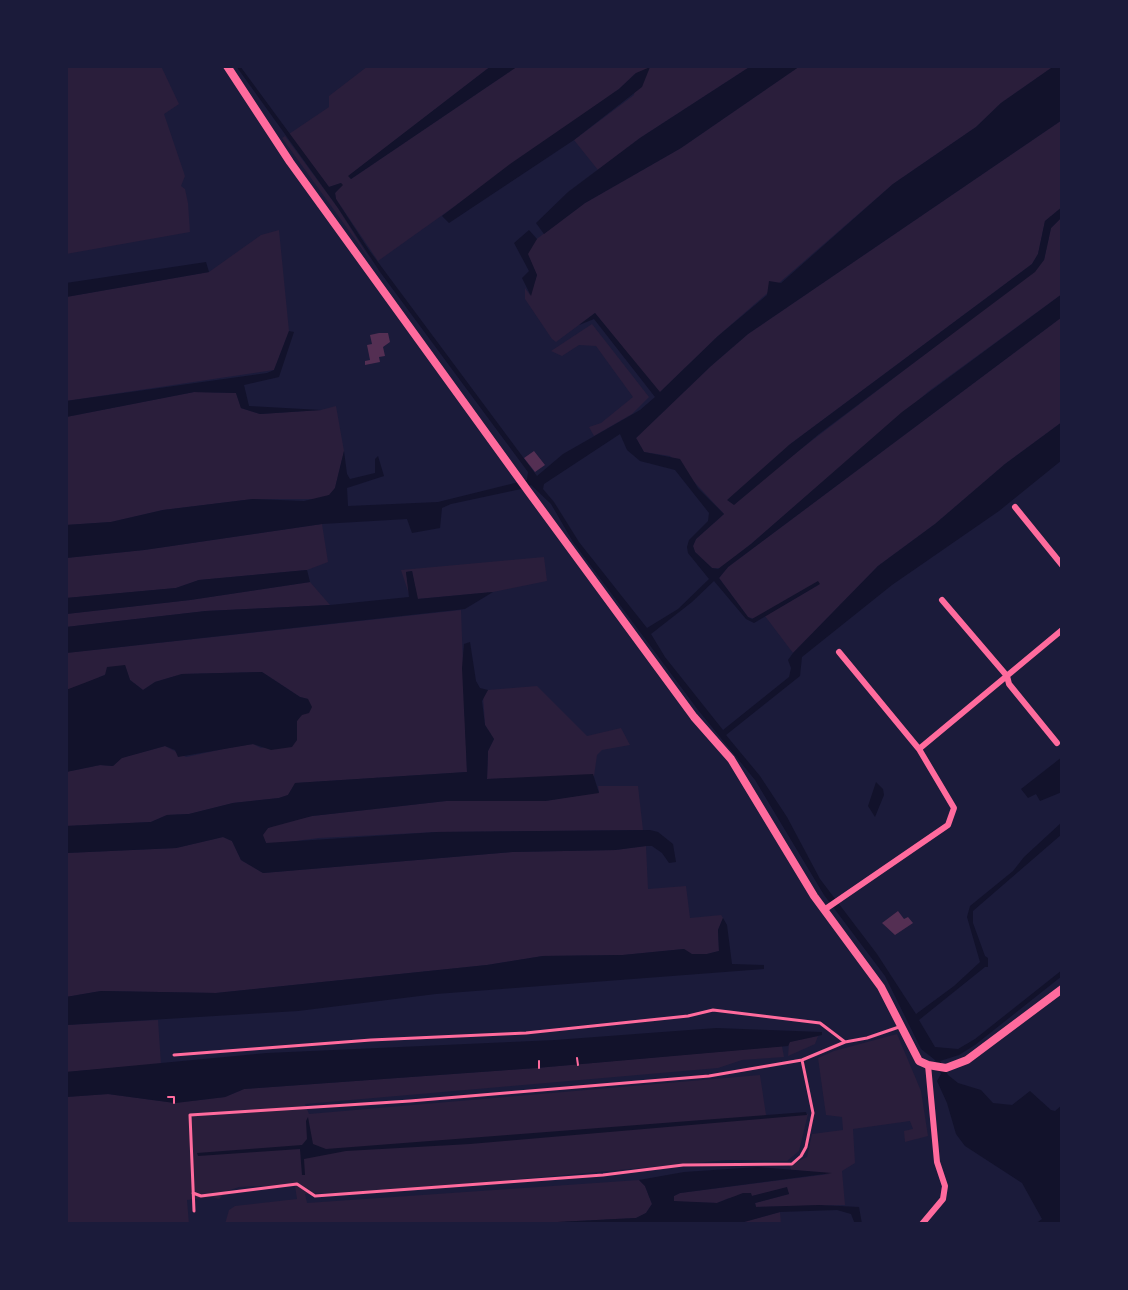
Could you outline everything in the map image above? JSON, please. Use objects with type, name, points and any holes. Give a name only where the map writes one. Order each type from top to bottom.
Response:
[{"type":"street","points":[[227,66],[290,162],[519,479],[694,717],[731,759],[827,908],[872,973],[914,1054],[932,1066],[946,1068],[967,1060],[1062,989]]},
{"type":"street","points":[[1015,507],[1062,565]]},
{"type":"street","points":[[942,600],[1007,676],[1009,684],[1057,743]]},
{"type":"street","points":[[919,749],[1062,630]]},
{"type":"street","points":[[827,908],[948,825],[954,808],[919,749],[839,652]]},
{"type":"street","points":[[922,1224],[944,1199],[945,1186],[937,1162],[932,1066]]},
{"type":"lane","points":[[174,1055],[370,1040],[526,1034],[678,1017],[713,1010],[820,1023],[845,1042]]},
{"type":"lane","points":[[194,1211],[190,1115],[410,1101],[709,1076],[763,1069],[802,1060],[845,1042],[867,1038],[900,1026]]},
{"type":"lane","points":[[193,1193],[201,1196],[297,1184],[315,1196],[603,1175],[683,1166],[792,1164],[801,1156],[806,1147],[813,1113],[802,1060]]},
{"type":"path","points":[[578,1058],[578,1065]]},
{"type":"path","points":[[538,1061],[539,1068]]},
{"type":"path","points":[[168,1097],[174,1097],[174,1103]]},
{"type":"shaded area","points":[[66,66],[161,66],[179,104],[164,114],[185,176],[181,186],[185,189],[188,203],[190,232],[66,254]]},
{"type":"shaded area","points":[[236,66],[240,66],[329,187],[341,183],[343,185],[335,193],[336,199],[369,250],[537,476],[563,454],[640,410],[655,397],[594,319],[579,325],[595,313],[660,392],[718,336],[767,295],[769,281],[781,283],[893,184],[976,127],[1001,103],[1054,66],[1062,66],[1062,120],[748,334],[636,438],[644,452],[680,459],[698,488],[724,514],[696,539],[693,546],[695,552],[712,568],[718,569],[751,544],[902,412],[1062,294],[1062,317],[728,567],[719,578],[748,617],[752,619],[818,581],[820,584],[754,623],[746,619],[714,581],[692,602],[651,634],[665,657],[723,730],[789,677],[791,668],[788,660],[793,653],[878,566],[935,524],[1005,464],[1062,422],[1062,460],[999,511],[892,585],[802,657],[800,676],[726,735],[760,776],[787,817],[820,879],[877,954],[916,1014],[954,986],[980,962],[967,917],[970,906],[1013,871],[1024,857],[1062,822],[1062,834],[973,911],[973,923],[985,956],[988,958],[988,967],[985,967],[919,1020],[935,1047],[958,1049],[975,1039],[1062,970],[1062,976],[975,1045],[959,1055],[940,1061],[948,1075],[958,1083],[981,1090],[993,1103],[1012,1105],[1030,1091],[1051,1110],[1055,1111],[1062,1105],[1062,1224],[1035,1224],[1042,1219],[1022,1183],[965,1146],[956,1134],[947,1103],[937,1081],[941,1074],[935,1060],[921,1049],[885,976],[824,895],[755,780],[698,710],[573,542],[551,504],[531,485],[451,504],[442,508],[440,528],[412,533],[407,519],[322,524],[144,550],[66,558],[66,525],[111,522],[163,510],[253,499],[304,501],[329,495],[335,488],[344,451],[347,474],[350,479],[375,473],[375,459],[378,456],[384,476],[347,488],[348,506],[438,502],[527,480],[528,472],[380,272],[338,208]],"holes":[[[620,434],[627,450],[640,461],[675,470],[709,513],[708,521],[689,540],[687,547],[688,553],[709,579],[678,609],[647,628],[579,542],[543,489],[544,484]]]},
{"type":"shaded area","points":[[368,66],[491,66],[349,176],[351,179],[518,66],[751,66],[640,138],[598,170],[574,140],[634,95],[636,73],[619,89],[378,261],[336,199],[335,193],[342,185],[341,183],[329,187],[289,134],[329,107],[329,96]]},
{"type":"shaded area","points":[[491,66],[518,66],[351,179],[348,176]]},
{"type":"shaded area","points":[[751,66],[800,66],[681,148],[585,203],[544,234],[536,223],[568,192],[640,138]]},
{"type":"shaded area","points":[[800,66],[1054,66],[1001,103],[976,127],[893,184],[718,336],[659,393],[595,313],[556,342],[552,339],[525,299],[525,288],[530,295],[537,275],[527,254],[534,241],[585,203],[681,148]]},
{"type":"shaded area","points":[[650,67],[642,87],[574,140],[449,223],[442,216],[510,164],[619,89],[636,73]]},
{"type":"shaded area","points":[[1062,120],[1062,207],[1045,221],[1038,254],[1032,264],[789,445],[780,465],[980,312],[1044,260],[1051,228],[1062,217],[1062,294],[929,391],[751,544],[721,568],[712,568],[695,552],[693,546],[696,539],[724,514],[670,456],[644,452],[636,438],[748,334]]},
{"type":"shaded area","points":[[285,136],[338,208],[373,264],[282,138]]},
{"type":"shaded area","points":[[1062,207],[1062,217],[1051,228],[1044,260],[1035,272],[819,434],[734,505],[727,500],[789,445],[1032,264],[1038,254],[1045,221]]},
{"type":"shaded area","points":[[279,230],[289,331],[274,370],[66,401],[66,297],[209,272],[261,235]]},
{"type":"shaded area","points":[[529,230],[537,239],[528,254],[537,275],[531,296],[522,278],[529,271],[514,243]]},
{"type":"shaded area","points":[[206,262],[209,272],[66,297],[66,283]]},
{"type":"shaded area","points":[[1062,317],[1062,422],[1005,464],[935,524],[878,566],[793,653],[765,616],[820,584],[755,619],[748,617],[719,578],[728,567]]},
{"type":"shaded area","points":[[592,324],[649,397],[632,414],[594,436],[589,427],[601,423],[633,397],[596,346],[579,345],[562,356],[551,351]]},
{"type":"shaded area","points":[[289,331],[294,332],[279,377],[244,385],[249,406],[321,410],[260,414],[241,408],[236,393],[194,392],[66,417],[66,401],[267,373],[274,370]]},
{"type":"shaded area","points":[[194,392],[236,393],[241,408],[260,414],[321,410],[336,406],[344,451],[335,488],[330,495],[319,499],[253,499],[163,510],[111,522],[66,525],[66,417]]},
{"type":"shaded area","points":[[322,524],[328,562],[307,570],[199,580],[176,588],[66,598],[66,558],[144,550]]},
{"type":"shaded area","points":[[544,557],[547,581],[493,592],[417,599],[412,571],[406,572],[410,597],[401,570]]},
{"type":"shaded area","points":[[307,570],[310,582],[190,600],[66,614],[66,598],[176,588],[199,580]]},
{"type":"shaded area","points":[[412,571],[418,599],[493,592],[465,609],[66,653],[66,627],[206,611],[330,605],[409,597],[406,572]]},
{"type":"shaded area","points":[[310,582],[330,605],[206,611],[66,627],[66,614],[190,600]]},
{"type":"shaded area","points":[[461,610],[467,772],[296,783],[288,795],[279,798],[233,803],[189,814],[167,815],[151,822],[66,826],[66,772],[100,765],[113,766],[121,758],[165,746],[186,757],[253,744],[261,748],[297,740],[297,721],[308,699],[300,697],[262,672],[182,674],[155,682],[143,690],[130,680],[125,665],[83,685],[66,690],[66,653]]},
{"type":"shaded area","points":[[470,642],[476,681],[480,688],[488,690],[482,701],[485,725],[494,739],[488,751],[487,779],[593,774],[599,793],[545,801],[446,801],[312,816],[268,828],[263,835],[266,843],[437,832],[650,830],[658,832],[673,844],[676,862],[669,863],[662,853],[652,846],[646,846],[615,850],[512,852],[263,873],[241,860],[232,841],[223,837],[176,848],[66,853],[66,826],[151,822],[167,815],[189,814],[233,803],[279,798],[288,795],[295,783],[467,772],[462,668],[464,644]]},
{"type":"shaded area","points":[[125,665],[130,680],[143,690],[155,682],[182,674],[262,672],[300,697],[308,699],[312,707],[309,713],[302,715],[297,721],[297,740],[292,747],[271,750],[253,744],[178,757],[175,750],[165,746],[122,758],[113,766],[100,765],[66,772],[66,690],[105,675],[107,667]]},
{"type":"shaded area","points":[[537,686],[587,736],[621,728],[630,745],[602,750],[597,755],[594,776],[487,779],[488,751],[494,739],[485,725],[483,696],[488,690]]},
{"type":"shaded area","points":[[1062,757],[1062,792],[1040,801],[1036,794],[1028,798],[1021,789]]},
{"type":"shaded area","points":[[876,782],[883,789],[884,795],[875,817],[868,806]]},
{"type":"shaded area","points":[[598,786],[638,786],[643,830],[437,832],[319,838],[273,844],[266,843],[262,835],[276,824],[312,816],[446,801],[545,801],[599,792]]},
{"type":"shaded area","points":[[223,837],[232,841],[241,860],[263,873],[512,852],[615,850],[646,846],[648,889],[686,886],[690,918],[721,915],[723,918],[718,930],[719,951],[691,954],[684,949],[623,955],[543,956],[487,965],[216,993],[101,991],[66,997],[66,853],[176,848]]},
{"type":"shaded area","points":[[723,918],[727,925],[732,964],[764,965],[764,969],[436,994],[298,1011],[66,1025],[66,997],[101,991],[216,993],[487,965],[543,956],[623,955],[684,949],[692,954],[707,954],[719,951],[718,930]]},
{"type":"shaded area","points":[[158,1020],[161,1064],[66,1072],[66,1025]]},
{"type":"shaded area","points":[[716,1028],[822,1032],[822,1035],[790,1042],[788,1046],[536,1068],[244,1089],[225,1097],[175,1103],[108,1094],[66,1097],[66,1072],[267,1053],[555,1040]]},
{"type":"shaded area","points":[[897,1034],[921,1091],[928,1136],[905,1142],[904,1131],[913,1129],[910,1121],[853,1129],[855,1163],[842,1171],[845,1205],[756,1207],[755,1203],[789,1194],[786,1188],[752,1196],[729,1198],[717,1203],[674,1202],[674,1196],[680,1193],[829,1174],[791,1170],[789,1165],[807,1157],[812,1134],[843,1130],[842,1117],[826,1115],[818,1058],[834,1051]]},
{"type":"shaded area","points":[[818,1036],[815,1044],[788,1056],[789,1042]]},
{"type":"shaded area","points":[[782,1046],[784,1057],[742,1060],[718,1068],[305,1104],[309,1114],[760,1075],[766,1115],[808,1114],[799,1151],[787,1161],[728,1160],[379,1192],[305,1194],[307,1203],[639,1180],[645,1186],[652,1204],[646,1213],[636,1218],[519,1224],[225,1224],[229,1210],[235,1206],[297,1199],[295,1186],[257,1186],[239,1187],[227,1191],[219,1199],[211,1197],[187,1200],[189,1224],[66,1224],[66,1097],[108,1094],[175,1103],[225,1097],[244,1089],[536,1068]]},
{"type":"shaded area","points":[[806,1112],[807,1115],[470,1144],[346,1151],[304,1159],[305,1175],[302,1175],[300,1149],[198,1156],[197,1153],[302,1145],[307,1139],[306,1121],[308,1117],[313,1144],[326,1149]]},
{"type":"shaded area","points":[[758,1167],[832,1173],[680,1193],[674,1196],[674,1201],[717,1203],[743,1193],[751,1193],[752,1196],[787,1187],[789,1194],[755,1203],[756,1207],[819,1205],[859,1207],[862,1224],[855,1224],[851,1214],[837,1210],[780,1212],[744,1222],[715,1224],[519,1224],[636,1218],[646,1213],[652,1204],[645,1186],[639,1180],[684,1172]]},
{"type":"shaded area","points":[[780,1212],[781,1224],[715,1224],[744,1222]]},
{"type":"building","points":[[388,333],[390,342],[383,347],[385,356],[379,357],[380,362],[365,365],[365,361],[370,360],[367,345],[372,344],[370,335]]},
{"type":"building","points":[[534,451],[545,465],[535,472],[524,458]]},
{"type":"building","points":[[898,911],[904,919],[908,917],[913,923],[895,935],[882,923]]}]
